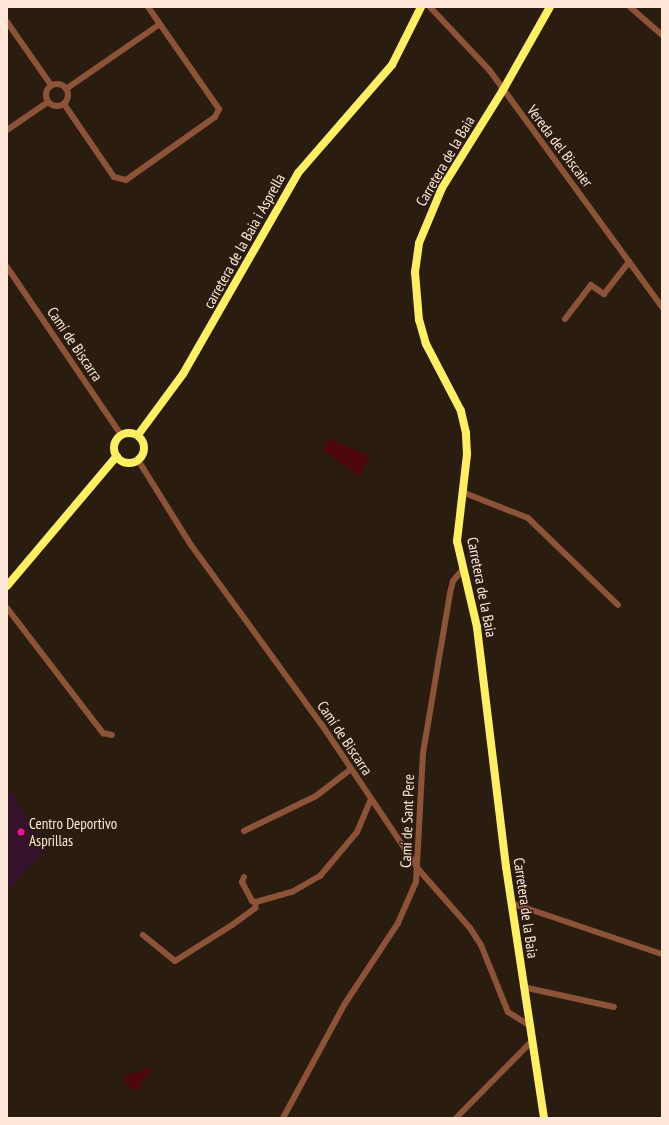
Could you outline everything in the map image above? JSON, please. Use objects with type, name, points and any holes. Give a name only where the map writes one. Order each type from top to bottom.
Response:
[{"type":"main road","name":"carretera de la Baia i Asprella","points":[[138,435],[184,374],[298,172],[388,70],[421,7]]},
{"type":"main road","name":"Carretera de la Baia","points":[[544,1118],[511,903],[477,627],[457,541],[467,454],[461,411],[426,344],[419,320],[415,272],[419,243],[442,188],[504,90],[550,7]]},
{"type":"main road","points":[[121,435],[138,435],[144,446],[138,460],[127,462],[117,456],[114,446],[121,435]]},
{"type":"main road","points":[[7,586],[70,509],[117,456]]},
{"type":"street","points":[[64,104],[114,177],[126,180],[215,118],[218,109],[148,7]]},
{"type":"street","name":"Vereda del Biscaier","points":[[430,7],[478,55],[662,307]]},
{"type":"street","points":[[630,7],[662,35]]},
{"type":"street","points":[[7,22],[51,85],[66,89],[160,24]]},
{"type":"street","points":[[51,85],[46,94],[48,102],[55,107],[64,104],[68,96],[66,89]]},
{"type":"street","points":[[7,130],[48,102]]},
{"type":"street","points":[[564,318],[591,285],[604,294],[629,262]]},
{"type":"street","name":"Camí de Biscarra","points":[[7,267],[121,435]]},
{"type":"street","name":"Camí de Biscarra","points":[[138,460],[191,545],[351,768],[419,870],[481,945],[508,1012],[529,1025]]},
{"type":"street","points":[[462,492],[528,518],[618,605]]},
{"type":"street","name":"Camí de Sant Pere","points":[[282,1118],[344,1005],[398,923],[419,870],[423,753],[450,593],[453,580],[464,568]]},
{"type":"street","points":[[7,608],[103,733],[112,735]]},
{"type":"street","points":[[244,831],[316,796],[351,768]]},
{"type":"street","points":[[244,877],[242,882],[252,902],[292,892],[332,866],[357,832],[371,799]]},
{"type":"street","points":[[143,935],[175,961],[232,925],[255,908],[256,902]]},
{"type":"street","points":[[511,903],[662,954]]},
{"type":"street","points":[[524,987],[614,1007]]},
{"type":"street","points":[[456,1118],[532,1041]]},
{"type":"shaded area","points":[[329,439],[370,456],[359,477],[322,449]]},
{"type":"shaded area","name":"Centro Deportivo Asprillas","points":[[7,787],[47,849],[7,890]]},
{"type":"shaded area","points":[[153,1067],[136,1092],[122,1080],[129,1074]]},
{"type":"place","name":"Centro Deportivo Asprillas","points":[[21,832]]}]
